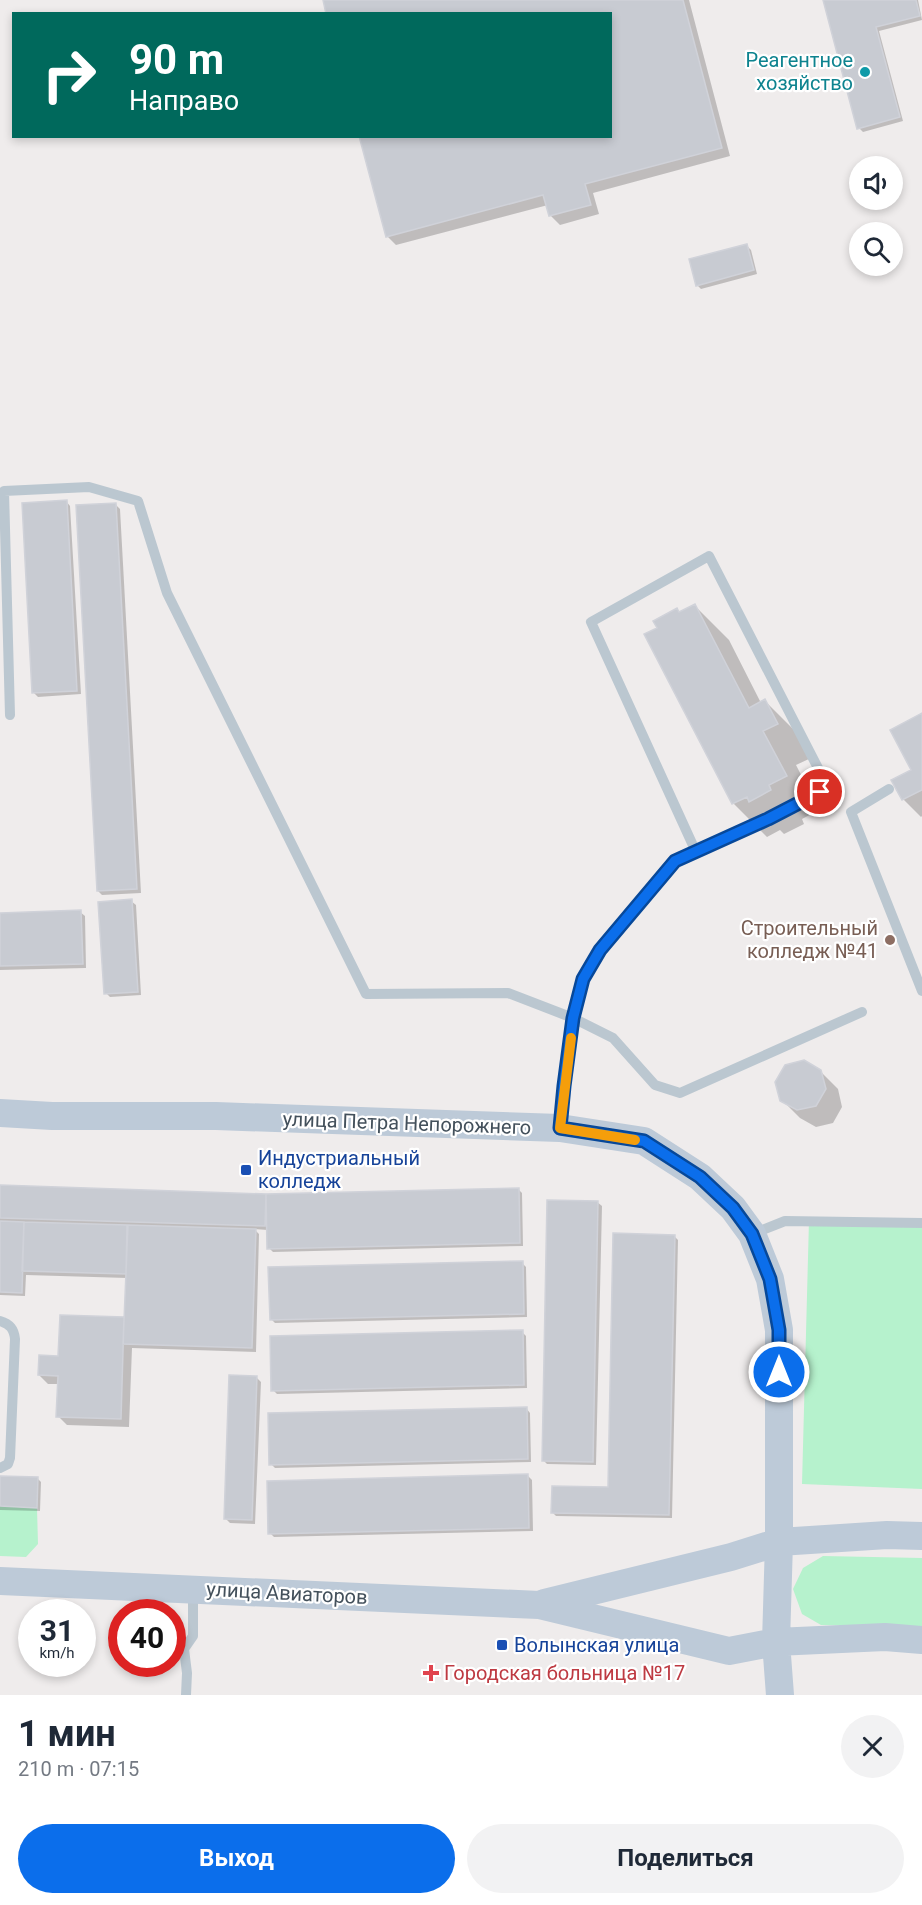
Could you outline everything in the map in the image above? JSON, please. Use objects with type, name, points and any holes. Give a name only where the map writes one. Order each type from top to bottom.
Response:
[{"type":"street","name":"улица Петра Непорожнего","points":[[0,1113],[52,1116],[228,1117],[560,1128],[644,1141],[700,1177],[733,1208],[752,1234],[770,1279],[779,1330],[779,1542]]},
{"type":"street","name":"улица Авиаторов","points":[[538,1605],[731,1557],[779,1542],[887,1535],[922,1536]]},
{"type":"street","points":[[779,1542],[776,1642],[780,1695]]},
{"type":"street","name":"улица Авиаторов","points":[[0,1581],[538,1605],[729,1651],[776,1642],[885,1637],[922,1640]]},
{"type":"lane","points":[[10,715],[4,491],[89,487],[138,501],[167,593],[366,994],[508,993],[573,1018],[613,1038],[656,1084],[680,1093],[862,1012]]},
{"type":"lane","points":[[560,1128],[573,1018],[583,979],[600,950],[675,861],[696,852],[768,819],[820,792],[819,770],[709,556],[591,622],[696,852]]},
{"type":"lane","points":[[889,789],[851,812],[922,991]]},
{"type":"lane","points":[[752,1234],[785,1221],[922,1223]]},
{"type":"lane","points":[[0,1321],[9,1325],[14,1331],[15,1339],[10,1458],[8,1464],[0,1467]]},
{"type":"lane","points":[[186,1695],[187,1673],[184,1649],[193,1636],[193,1589]]},
{"type":"green space","points":[[809,1220],[922,1226],[922,1489],[802,1484]]},
{"type":"green space","points":[[0,1506],[37,1508],[38,1544],[26,1557],[0,1556]]},
{"type":"green space","points":[[823,1556],[922,1558],[922,1627],[821,1625],[802,1614],[793,1589],[803,1568]]},
{"type":"building","points":[[323,0],[683,0],[722,148],[585,184],[591,205],[549,216],[543,195],[386,237],[360,138],[612,138],[612,12],[326,12]]},
{"type":"building","points":[[323,0],[683,0],[722,148],[585,184],[591,205],[549,216],[543,195],[386,237],[360,138],[612,138],[612,12],[326,12]]},
{"type":"building","name":"Реагентное хозяйство","points":[[823,0],[916,0],[920,16],[876,27],[900,117],[857,129]]},
{"type":"building","points":[[747,244],[754,270],[696,286],[689,259]]},
{"type":"building","points":[[67,500],[77,691],[32,693],[22,503]]},
{"type":"building","points":[[116,503],[137,889],[97,891],[76,505]]},
{"type":"building","points":[[695,604],[749,708],[765,699],[778,724],[763,731],[787,776],[769,785],[771,790],[749,802],[747,797],[732,804],[644,634],[657,628],[653,621],[677,608],[679,612]]},
{"type":"building","points":[[922,713],[922,790],[902,800],[891,780],[911,770],[890,730]]},
{"type":"building","points":[[132,899],[138,992],[104,994],[98,902]]},
{"type":"building","points":[[81,910],[83,964],[0,966],[0,913]]},
{"type":"building","points":[[804,1060],[821,1070],[826,1089],[816,1106],[797,1110],[780,1101],[775,1082],[785,1065]]},
{"type":"building","points":[[0,1185],[266,1194],[265,1226],[0,1218]]},
{"type":"building","points":[[519,1188],[520,1243],[267,1249],[266,1194]]},
{"type":"building","points":[[547,1200],[598,1201],[593,1462],[542,1461]]},
{"type":"building","points":[[0,1221],[24,1222],[22,1293],[0,1292]]},
{"type":"building","points":[[24,1222],[127,1225],[126,1274],[22,1271]]},
{"type":"building","points":[[128,1225],[256,1229],[252,1348],[123,1344]]},
{"type":"building","points":[[613,1233],[675,1235],[669,1515],[551,1513],[552,1486],[608,1487]]},
{"type":"building","points":[[523,1261],[524,1314],[270,1320],[268,1267]]},
{"type":"building","points":[[60,1315],[124,1317],[121,1419],[56,1417],[58,1376],[38,1375],[39,1355],[58,1356]]},
{"type":"building","points":[[523,1330],[524,1385],[271,1391],[270,1336]]},
{"type":"building","points":[[229,1375],[257,1376],[252,1520],[224,1519]]},
{"type":"building","points":[[527,1407],[528,1459],[269,1465],[268,1413]]},
{"type":"building","points":[[528,1474],[529,1528],[268,1534],[267,1481]]},
{"type":"building","points":[[0,1476],[38,1477],[37,1508],[0,1506]]},
{"type":"slow traffic","points":[[571,1038],[560,1128],[635,1140]]},
{"type":"place","name":"Реагентное хозяйство","points":[[865,72]]},
{"type":"place","name":"Строительный колледж №41","points":[[890,940]]},
{"type":"place","name":"Индустриальный колледж","points":[[246,1170]]},
{"type":"place","name":"Волынская улица","points":[[502,1645]]},
{"type":"place","name":"Городская больница №17","points":[[431,1673]]},
{"type":"route","points":[[779,1372],[779,1330],[770,1279],[752,1234],[733,1208],[700,1177],[644,1141],[560,1128],[573,1018],[583,979],[600,950],[675,861],[768,819],[820,792]]}]
